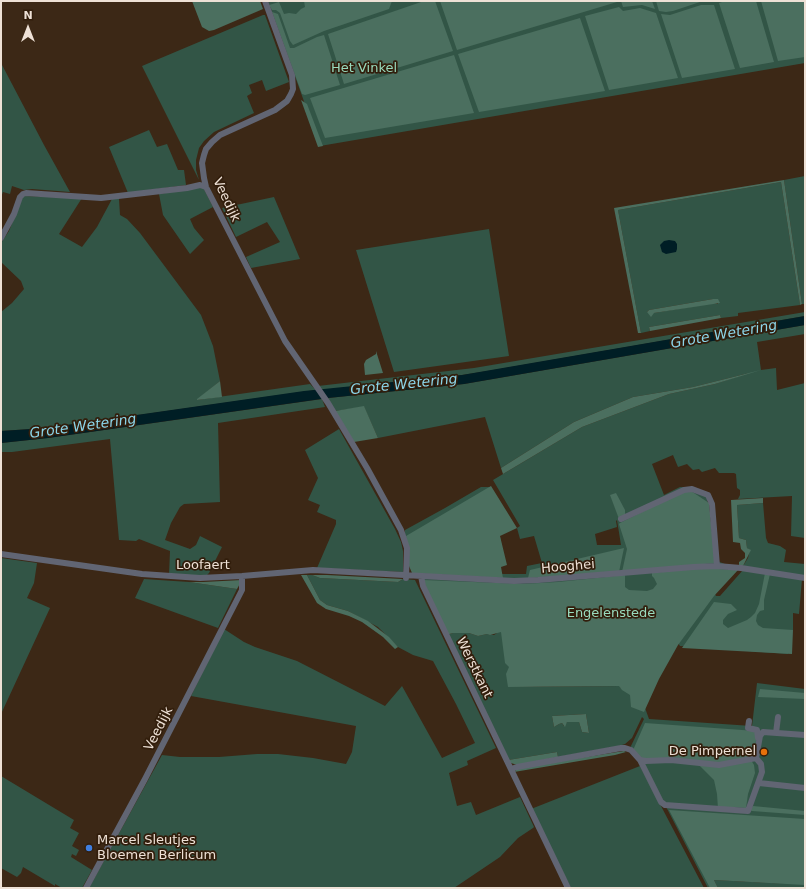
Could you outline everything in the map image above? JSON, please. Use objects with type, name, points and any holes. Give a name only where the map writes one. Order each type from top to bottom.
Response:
[{"type":"street","name":"Veedijk","points":[[265,1],[292,75],[293,88],[287,101],[275,110],[220,135],[212,142],[206,149],[204,155],[202,170],[204,184],[285,341],[328,403],[367,468],[401,530],[406,548],[406,576]]},
{"type":"street","points":[[1,238],[14,214],[20,197],[26,193],[101,198],[187,188],[204,184]]},
{"type":"street","points":[[621,520],[684,490],[692,489],[708,495],[712,504],[717,566]]},
{"type":"street","name":"Loofaert","points":[[1,554],[166,577],[206,578],[313,570],[421,576]]},
{"type":"street","name":"Hooghei","points":[[421,576],[514,581],[717,566],[741,568],[805,578]]},
{"type":"street","name":"Veedijk","points":[[86,888],[145,779],[242,590],[242,576]]},
{"type":"street","name":"Werstkant","points":[[421,576],[423,586],[568,888]]},
{"type":"street","points":[[776,733],[778,717]]},
{"type":"street","points":[[749,721],[748,728],[757,730],[760,741]]},
{"type":"street","points":[[756,758],[760,736],[763,732],[805,735]]},
{"type":"street","points":[[510,769],[517,766],[621,748],[631,750],[640,760],[661,802],[665,806],[748,811],[762,772],[761,764],[756,758]]},
{"type":"street","points":[[640,760],[671,760],[719,765],[756,758]]},
{"type":"street","points":[[759,783],[805,788]]},
{"type":"green space","points":[[192,1],[260,1],[263,9],[209,31],[202,27]]},
{"type":"green space","name":"Het Vinkel","points":[[268,1],[805,1],[805,63],[320,146]]},
{"type":"green space","points":[[304,1],[392,1],[389,9],[324,31],[293,45],[290,41],[280,13],[276,10],[272,10],[269,5],[279,2],[284,14],[296,14],[305,7]]},
{"type":"green space","points":[[424,1],[435,1],[453,51],[344,84],[328,34]]},
{"type":"green space","points":[[440,1],[616,1],[617,2],[457,50]]},
{"type":"green space","points":[[621,1],[652,1],[655,9],[642,5],[623,7]]},
{"type":"green space","points":[[656,1],[713,1],[700,2],[666,12],[659,11]]},
{"type":"green space","points":[[725,1],[756,1],[774,62],[740,68],[719,3]]},
{"type":"green space","points":[[761,1],[805,1],[805,57],[778,61]]},
{"type":"green space","points":[[701,5],[714,5],[735,69],[682,78],[661,14],[670,15]]},
{"type":"green space","points":[[619,7],[623,11],[640,8],[656,13],[678,78],[609,90],[585,16]]},
{"type":"green space","points":[[272,12],[278,14],[290,48],[294,48],[324,35],[340,85],[305,95],[302,94]]},
{"type":"green space","points":[[265,15],[289,82],[266,91],[262,80],[249,85],[252,93],[247,96],[254,113],[214,132],[204,141],[199,148],[196,160],[196,170],[199,180],[142,66]]},
{"type":"green space","points":[[580,18],[605,91],[479,112],[458,54]]},
{"type":"green space","points":[[454,55],[474,113],[325,138],[310,98]]},
{"type":"green space","points":[[1,63],[70,192],[32,189],[24,190],[12,186],[10,194],[3,192],[1,197]]},
{"type":"green space","points":[[301,100],[307,104],[323,146],[318,147]]},
{"type":"green space","points":[[149,130],[157,147],[167,144],[178,170],[184,170],[186,185],[128,193],[109,147]]},
{"type":"green space","points":[[805,176],[805,304],[802,304],[784,180]]},
{"type":"green space","points":[[784,180],[802,304],[800,305],[781,182],[618,210],[641,333],[638,333],[614,208]]},
{"type":"green space","points":[[781,182],[800,305],[738,313],[738,316],[721,318],[720,315],[649,327],[650,331],[641,333],[618,210]],"holes":[[[718,299],[718,304],[713,303],[654,313],[647,312],[649,310]]]},
{"type":"green space","points":[[203,187],[213,207],[190,219],[194,228],[204,240],[190,254],[163,215],[159,194]]},
{"type":"green space","points":[[23,196],[82,198],[59,234],[82,247],[97,227],[112,199],[119,199],[120,215],[127,219],[140,233],[201,315],[213,346],[220,381],[197,400],[310,384],[316,390],[46,428],[1,431],[1,312],[12,303],[24,289],[21,281],[1,262],[1,243],[9,231]]},
{"type":"green space","points":[[274,197],[300,259],[251,268],[246,257],[280,242],[267,222],[236,237],[222,208]]},
{"type":"green space","points":[[489,229],[509,356],[394,372],[356,250]]},
{"type":"green space","points":[[718,299],[720,303],[654,313],[651,317],[647,312],[649,310]]},
{"type":"green space","points":[[805,312],[805,316],[462,375],[322,390],[318,386],[474,368]]},
{"type":"green space","points":[[720,315],[721,318],[650,331],[649,327]]},
{"type":"green space","name":"Engelenstede","points":[[805,325],[805,334],[757,342],[761,370],[776,368],[777,390],[805,383],[805,538],[791,536],[792,496],[738,499],[740,490],[737,488],[736,474],[734,473],[719,473],[715,468],[702,472],[699,469],[693,470],[687,464],[678,467],[673,455],[652,464],[664,495],[680,487],[689,487],[707,494],[712,559],[730,566],[712,588],[716,596],[720,596],[743,570],[802,579],[799,614],[793,613],[793,630],[789,630],[788,654],[680,646],[676,640],[644,705],[649,719],[752,726],[757,683],[805,689],[805,888],[718,888],[714,880],[790,884],[712,879],[717,888],[708,888],[644,764],[656,762],[639,755],[630,748],[644,719],[642,717],[632,738],[625,744],[619,746],[558,757],[557,752],[508,760],[446,635],[453,633],[469,633],[478,636],[487,634],[494,635],[497,633],[445,632],[405,537],[405,530],[481,487],[491,487],[504,559],[500,566],[500,574],[526,574],[527,566],[542,563],[534,536],[520,539],[517,528],[520,526],[493,480],[582,427],[669,394],[715,384],[749,373],[693,387],[633,397],[574,422],[501,468],[485,417],[378,438],[364,407],[335,411],[328,398],[464,384]],"holes":[[[617,520],[621,545],[597,545],[595,534],[617,527]],[[626,683],[620,688],[620,686],[508,687]],[[586,714],[589,733],[582,732],[579,722],[567,722],[564,726],[562,723],[554,727],[552,716]]]},
{"type":"green space","points":[[376,351],[383,373],[365,375],[364,364],[366,360],[376,354]]},
{"type":"green space","points":[[761,370],[715,384],[669,394],[582,427],[503,474],[501,468],[574,422],[633,397],[693,387]]},
{"type":"green space","points":[[220,381],[222,397],[197,400],[197,399]]},
{"type":"green space","points":[[322,399],[325,407],[218,423],[220,502],[184,504],[180,507],[171,523],[165,540],[190,549],[196,545],[200,536],[222,547],[206,576],[169,575],[170,551],[139,539],[136,541],[119,540],[110,439],[12,452],[1,452],[1,443],[48,438]]},
{"type":"green space","points":[[364,406],[378,438],[354,442],[335,411]]},
{"type":"green space","points":[[339,429],[401,542],[403,551],[403,572],[317,568],[336,524],[336,520],[317,512],[320,505],[308,500],[318,478],[305,450]]},
{"type":"green space","points":[[491,486],[517,528],[500,536],[507,565],[501,567],[503,578],[412,573],[409,566],[406,536]]},
{"type":"green space","points":[[688,489],[709,503],[714,563],[622,572],[627,549],[619,524]]},
{"type":"green space","points":[[616,493],[625,510],[625,516],[619,519],[610,495]]},
{"type":"green space","points":[[763,498],[763,503],[737,505],[739,538],[746,540],[747,548],[751,550],[743,566],[739,565],[739,562],[745,558],[745,553],[741,549],[740,543],[733,542],[731,500]]},
{"type":"green space","points":[[763,503],[766,538],[768,543],[780,546],[786,550],[784,562],[805,564],[805,576],[743,566],[748,558],[750,550],[747,548],[746,540],[739,538],[737,505]]},
{"type":"green space","points":[[624,548],[619,572],[528,578],[530,570]]},
{"type":"green space","points":[[1,558],[37,563],[34,583],[27,598],[50,608],[1,714]]},
{"type":"green space","name":"Engelenstede","points":[[701,568],[738,570],[714,596],[678,645],[659,679],[644,712],[631,707],[630,695],[619,686],[508,687],[506,674],[509,667],[505,663],[501,632],[478,636],[469,633],[453,633],[446,635],[423,580],[523,584],[625,575],[625,587],[629,590],[647,591],[653,589],[657,584],[652,576],[652,573]]},
{"type":"green space","points":[[765,573],[770,574],[764,600],[764,610],[760,611],[757,615],[756,621],[758,625],[763,628],[793,630],[792,654],[682,648],[714,602],[731,604],[737,610],[728,614],[723,620],[723,624],[728,628],[751,617],[755,613],[759,604]]},
{"type":"green space","points":[[301,575],[307,575],[320,600],[327,605],[348,611],[368,621],[389,637],[398,647],[395,649],[383,637],[362,622],[349,616],[326,609],[317,603]]},
{"type":"green space","points":[[307,575],[320,578],[398,582],[403,579],[415,580],[496,748],[467,761],[468,765],[449,773],[457,806],[471,802],[476,815],[520,797],[534,827],[518,838],[500,857],[454,888],[89,888],[162,755],[180,757],[219,757],[278,754],[346,764],[352,752],[356,726],[191,696],[224,629],[244,642],[297,661],[385,706],[402,686],[442,758],[475,743],[433,661],[413,655],[398,647],[378,627],[348,611],[327,605],[320,600]]},
{"type":"green space","points":[[312,575],[403,579],[398,582],[320,578]]},
{"type":"green space","points":[[144,579],[189,582],[237,589],[218,628],[135,598]]},
{"type":"green space","points":[[242,580],[237,589],[189,582],[203,582]]},
{"type":"green space","points":[[760,689],[805,693],[805,699],[758,697]]},
{"type":"green space","points":[[586,714],[589,733],[582,732],[579,722],[567,722],[565,727],[562,723],[554,727],[552,716]]},
{"type":"green space","points":[[645,723],[756,731],[757,734],[754,754],[753,756],[719,764],[641,759],[634,748]]},
{"type":"green space","points":[[624,751],[626,752],[615,755],[514,772],[517,769]]},
{"type":"green space","points":[[557,752],[558,757],[517,765],[508,760]]},
{"type":"green space","points":[[751,760],[754,765],[755,773],[748,794],[746,808],[733,807],[730,810],[718,809],[714,780],[699,765]]},
{"type":"green space","points":[[640,766],[704,888],[571,888],[531,809]]},
{"type":"green space","points":[[1,776],[74,820],[70,828],[79,833],[72,846],[79,850],[76,856],[72,854],[71,857],[92,870],[82,888],[62,888],[55,884],[55,886],[23,867],[21,873],[17,877],[1,868]]},
{"type":"green space","points":[[753,806],[805,811],[805,815],[752,811],[750,810]]},
{"type":"green space","points":[[669,810],[805,819],[805,885],[714,880],[718,888],[710,888]]},
{"type":"water","points":[[664,241],[675,241],[677,244],[677,249],[676,252],[666,254],[662,252],[660,245]]},
{"type":"water","name":"Grote Wetering","points":[[805,316],[805,325],[464,384],[328,398],[48,438],[1,443],[1,431],[46,428],[304,391],[462,375]]},
{"type":"place","name":"De Pimpernel","points":[[764,752]]},
{"type":"place","name":"Marcel Sleutjes Bloemen Berlicum","points":[[89,848]]}]
